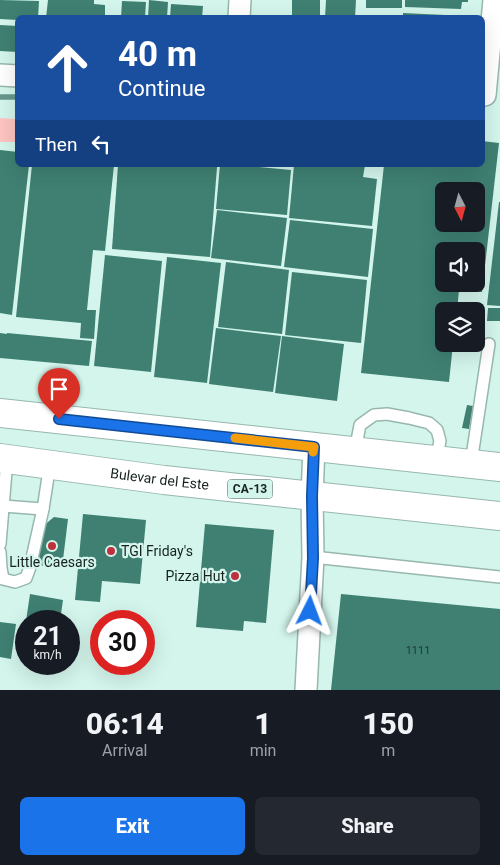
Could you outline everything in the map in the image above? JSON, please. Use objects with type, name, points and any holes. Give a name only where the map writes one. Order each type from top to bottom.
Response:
[{"type":"highway","points":[[0,413],[500,467]]},
{"type":"highway","name":"Bulevar del Este","points":[[3,459],[164,480],[500,516]]},
{"type":"street","points":[[239,15],[240,0]]},
{"type":"street","points":[[489,95],[494,0]]},
{"type":"street","points":[[0,75],[15,76]]},
{"type":"street","points":[[306,690],[313,558],[312,496],[314,447]]},
{"type":"lane","points":[[471,463],[488,344]]},
{"type":"lane","points":[[355,451],[360,425],[374,415],[387,414],[429,423],[437,430],[440,440],[436,460]]},
{"type":"lane","points":[[0,544],[3,506],[3,459]]},
{"type":"lane","points":[[0,552],[4,580],[15,582],[26,578],[43,509],[50,464]]},
{"type":"lane","points":[[3,506],[43,509]]},
{"type":"lane","points":[[313,558],[500,577]]},
{"type":"shaded area","points":[[0,118],[15,119],[15,142],[0,142]]},
{"type":"building","points":[[0,0],[39,1],[38,15],[15,15],[15,20],[0,19]]},
{"type":"building","points":[[48,0],[94,0],[94,4],[105,5],[105,15],[46,15]]},
{"type":"building","points":[[149,0],[168,2],[167,15],[148,15]]},
{"type":"building","points":[[292,0],[320,0],[320,15],[292,15]]},
{"type":"building","points":[[326,0],[356,0],[355,15],[325,15]]},
{"type":"building","points":[[366,0],[402,0],[402,8],[366,8]]},
{"type":"building","points":[[405,0],[468,0],[468,2],[462,2],[461,9],[405,7]]},
{"type":"building","points":[[122,1],[146,2],[145,15],[121,15]]},
{"type":"building","points":[[171,4],[203,6],[202,15],[170,15]]},
{"type":"building","points":[[403,13],[445,15],[403,15]]},
{"type":"building","points":[[0,25],[15,26],[15,52],[0,51]]},
{"type":"building","points":[[485,141],[499,143],[485,266],[485,242],[435,242],[435,292],[459,292],[458,302],[435,302],[435,352],[452,352],[449,382],[361,373],[384,167],[485,167]]},
{"type":"building","points":[[0,150],[15,152],[15,167],[29,167],[12,315],[0,313]]},
{"type":"building","points":[[32,167],[114,167],[105,251],[93,250],[87,310],[96,310],[94,339],[80,338],[81,323],[16,317]]},
{"type":"building","points":[[118,167],[217,167],[210,257],[112,249]]},
{"type":"building","points":[[220,167],[259,167],[291,170],[287,215],[216,209]]},
{"type":"building","points":[[294,167],[365,167],[363,177],[377,179],[372,226],[289,218]]},
{"type":"building","points":[[500,202],[500,306],[487,305]]},
{"type":"building","points":[[217,210],[287,218],[281,266],[211,258]]},
{"type":"building","points":[[290,220],[373,229],[368,277],[284,267]]},
{"type":"building","points":[[105,255],[162,261],[151,372],[94,366]]},
{"type":"building","points":[[167,257],[221,263],[207,383],[154,377]]},
{"type":"building","points":[[226,262],[289,270],[282,334],[218,327]]},
{"type":"building","points":[[292,272],[367,280],[361,343],[285,335]]},
{"type":"building","points":[[488,308],[500,308],[500,321],[487,321]]},
{"type":"building","points":[[216,328],[281,336],[273,392],[209,384]]},
{"type":"building","points":[[0,333],[92,341],[89,366],[0,358]]},
{"type":"building","points":[[282,336],[344,344],[337,401],[275,393]]},
{"type":"building","points":[[467,405],[473,406],[469,429],[462,428]]},
{"type":"building","name":"TGI Friday's","points":[[83,514],[146,520],[140,584],[102,581],[100,602],[75,600]]},
{"type":"building","name":"Little Caesars","points":[[54,517],[68,519],[62,568],[38,565],[42,527]]},
{"type":"building","name":"Pizza Hut","points":[[205,524],[274,530],[266,623],[244,621],[243,631],[196,627]]},
{"type":"building","points":[[30,594],[63,600],[62,610],[28,610]]},
{"type":"building","points":[[341,594],[500,609],[500,690],[331,690]]},
{"type":"building","points":[[0,622],[15,624],[11,659],[0,657]]},
{"type":"waterway","points":[[0,97],[15,97]]},
{"type":"slow traffic","points":[[235,438],[314,447],[313,452]]},
{"type":"place","name":"Little Caesars","points":[[52,546]]},
{"type":"place","name":"TGI Friday's","points":[[111,551]]},
{"type":"place","name":"Pizza Hut","points":[[235,576]]},
{"type":"route","points":[[59,419],[314,447],[312,496],[313,558],[310,611]]}]
